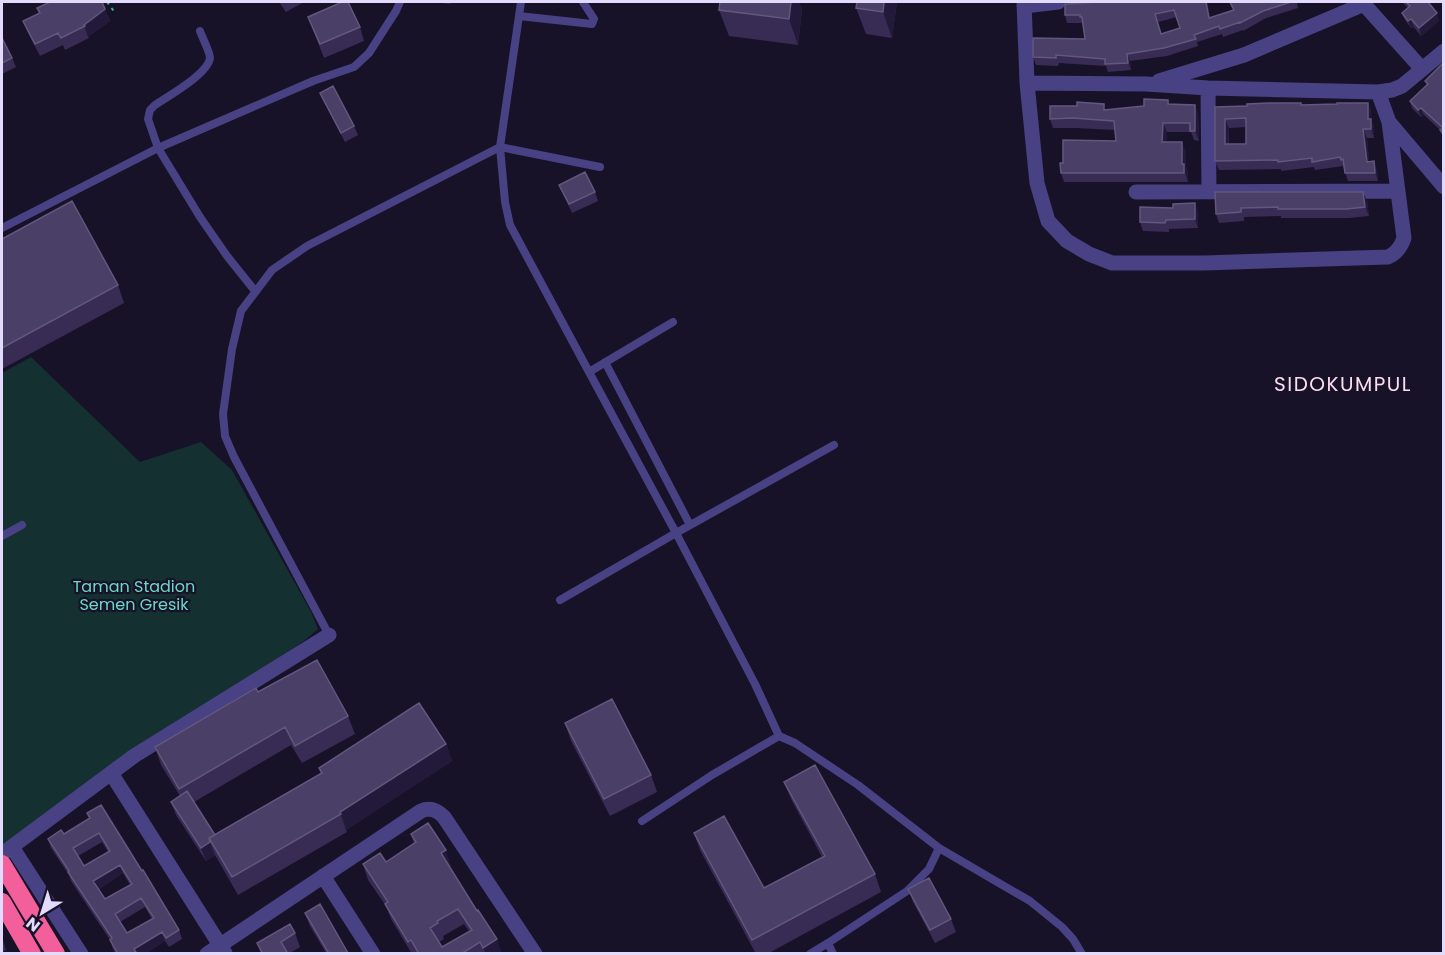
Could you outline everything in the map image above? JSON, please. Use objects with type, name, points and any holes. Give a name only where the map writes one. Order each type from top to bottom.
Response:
[{"type":"highway","points":[[2,864],[56,954]]},
{"type":"highway","points":[[3,909],[32,954]]},
{"type":"street","points":[[1058,2],[1024,4],[1027,83],[1037,183],[1048,220],[1067,241],[1089,254],[1112,263],[1204,263],[1388,257],[1395,254],[1404,238],[1389,122],[1378,92]]},
{"type":"street","points":[[1146,84],[1244,55],[1363,3],[1422,69]]},
{"type":"street","points":[[1027,83],[1146,84],[1208,88],[1378,92],[1402,86],[1443,51]]},
{"type":"street","points":[[1208,88],[1209,192]]},
{"type":"street","points":[[1389,122],[1443,188]]},
{"type":"street","points":[[1136,192],[1397,190]]},
{"type":"street","points":[[81,954],[7,850],[134,756],[329,635]]},
{"type":"street","points":[[111,773],[218,951],[323,876],[427,808],[444,817],[535,954]]},
{"type":"street","points":[[323,876],[373,954]]},
{"type":"lane","points":[[2,228],[158,148],[313,81],[354,67],[369,53],[400,2]]},
{"type":"lane","points":[[521,2],[500,147],[505,202],[510,225],[676,533],[755,684],[779,736],[795,743],[858,785],[939,848],[1030,901],[1062,927],[1082,954]]},
{"type":"lane","points":[[519,16],[592,24],[594,19],[583,2]]},
{"type":"lane","points":[[200,31],[210,57],[207,67],[155,105],[150,110],[148,119],[158,148],[200,217],[255,291]]},
{"type":"lane","points":[[329,635],[234,458],[225,436],[223,414],[234,339],[241,311],[272,270],[307,246],[500,147],[600,167]]},
{"type":"lane","points":[[589,372],[673,322]]},
{"type":"lane","points":[[605,362],[690,525]]},
{"type":"lane","points":[[560,600],[834,445]]},
{"type":"lane","points":[[2,536],[22,525]]},
{"type":"lane","points":[[642,821],[712,775],[779,736]]},
{"type":"lane","points":[[810,954],[907,891],[929,869],[939,848]]},
{"type":"lane","points":[[828,943],[833,954]]},
{"type":"path","points":[[107,2],[116,14]]},
{"type":"green space","name":"Taman Stadion Semen Gresik","points":[[31,357],[140,462],[201,442],[232,470],[311,612],[318,629],[304,641],[2,846],[2,373]]},
{"type":"building","points":[[50,2],[102,2],[105,9],[85,26],[61,38],[58,33],[35,44],[23,21],[40,13],[37,8]]},
{"type":"building","points":[[342,2],[348,2],[360,27],[320,44],[308,17]]},
{"type":"building","points":[[720,2],[791,2],[789,19],[719,10]]},
{"type":"building","points":[[857,2],[884,2],[883,12],[856,8]]},
{"type":"building","points":[[1206,2],[1209,18],[1234,10],[1230,2],[1291,2],[1263,11],[1240,23],[1220,29],[1219,26],[1194,35],[1196,39],[1164,48],[1127,54],[1128,63],[1105,64],[1105,59],[1056,55],[1056,58],[1033,57],[1033,38],[1085,39],[1082,17],[1065,15],[1065,4]],"holes":[[[1174,10],[1180,28],[1161,34],[1155,14]]]},
{"type":"building","points":[[1406,2],[1428,2],[1437,13],[1419,28],[1411,19],[1408,21],[1402,13],[1410,6]]},
{"type":"building","points":[[2,38],[12,58],[2,63]]},
{"type":"building","points":[[1443,63],[1443,128],[1421,108],[1418,110],[1410,101],[1428,84],[1425,81]]},
{"type":"building","points":[[333,86],[354,126],[341,133],[320,93]]},
{"type":"building","points":[[1144,99],[1168,100],[1168,104],[1195,105],[1195,131],[1190,131],[1190,123],[1163,123],[1162,142],[1182,142],[1184,173],[1061,173],[1063,140],[1116,141],[1114,121],[1050,119],[1050,106],[1077,106],[1077,102],[1104,104],[1104,110],[1144,106]]},
{"type":"building","points":[[1368,103],[1368,119],[1371,119],[1371,129],[1363,129],[1367,162],[1374,161],[1375,173],[1345,173],[1343,159],[1341,160],[1340,157],[1312,162],[1312,158],[1278,162],[1278,160],[1215,161],[1215,107],[1247,106],[1247,104]],"holes":[[[1246,118],[1246,144],[1225,144],[1225,119]]]},
{"type":"building","points":[[585,172],[595,192],[569,204],[559,185]]},
{"type":"building","points":[[1215,192],[1363,192],[1365,207],[1346,209],[1241,208],[1241,212],[1216,214]]},
{"type":"building","points":[[72,201],[118,285],[2,348],[2,239]]},
{"type":"building","points":[[1195,203],[1195,219],[1166,220],[1165,223],[1140,222],[1140,207],[1173,208],[1173,204]]},
{"type":"building","points":[[317,660],[348,716],[295,746],[285,727],[179,789],[155,747],[256,688],[258,692]]},
{"type":"building","points":[[612,699],[651,775],[604,799],[565,723]]},
{"type":"building","points":[[419,703],[446,744],[340,812],[341,814],[232,877],[209,838],[322,773],[319,768]]},
{"type":"building","points":[[815,765],[875,874],[752,940],[694,833],[724,816],[764,888],[825,856],[784,782]]},
{"type":"building","points":[[187,791],[215,835],[209,838],[210,842],[201,848],[171,802]]},
{"type":"building","points":[[101,805],[179,930],[166,938],[162,932],[134,949],[137,954],[118,954],[110,940],[112,938],[48,839],[61,830],[64,834],[90,818],[87,813]],"holes":[[[99,833],[110,851],[84,866],[73,848]],[[120,865],[132,884],[105,899],[93,881]],[[141,898],[154,918],[127,933],[115,914]]]},
{"type":"building","points":[[428,823],[446,850],[441,853],[497,939],[483,948],[480,942],[461,954],[419,954],[411,940],[408,942],[385,904],[388,902],[363,864],[380,853],[386,862],[416,842],[411,834]],"holes":[[[458,909],[472,930],[442,947],[430,928],[438,923],[437,921]]]},
{"type":"building","points":[[929,878],[951,919],[930,930],[908,889]]},
{"type":"building","points":[[320,904],[347,954],[325,954],[328,952],[305,913]]},
{"type":"building","points":[[290,924],[295,933],[281,942],[288,954],[263,954],[257,943]]},
{"type":"district","name":"SIDOKUMPUL","points":[[1343,384]]}]
